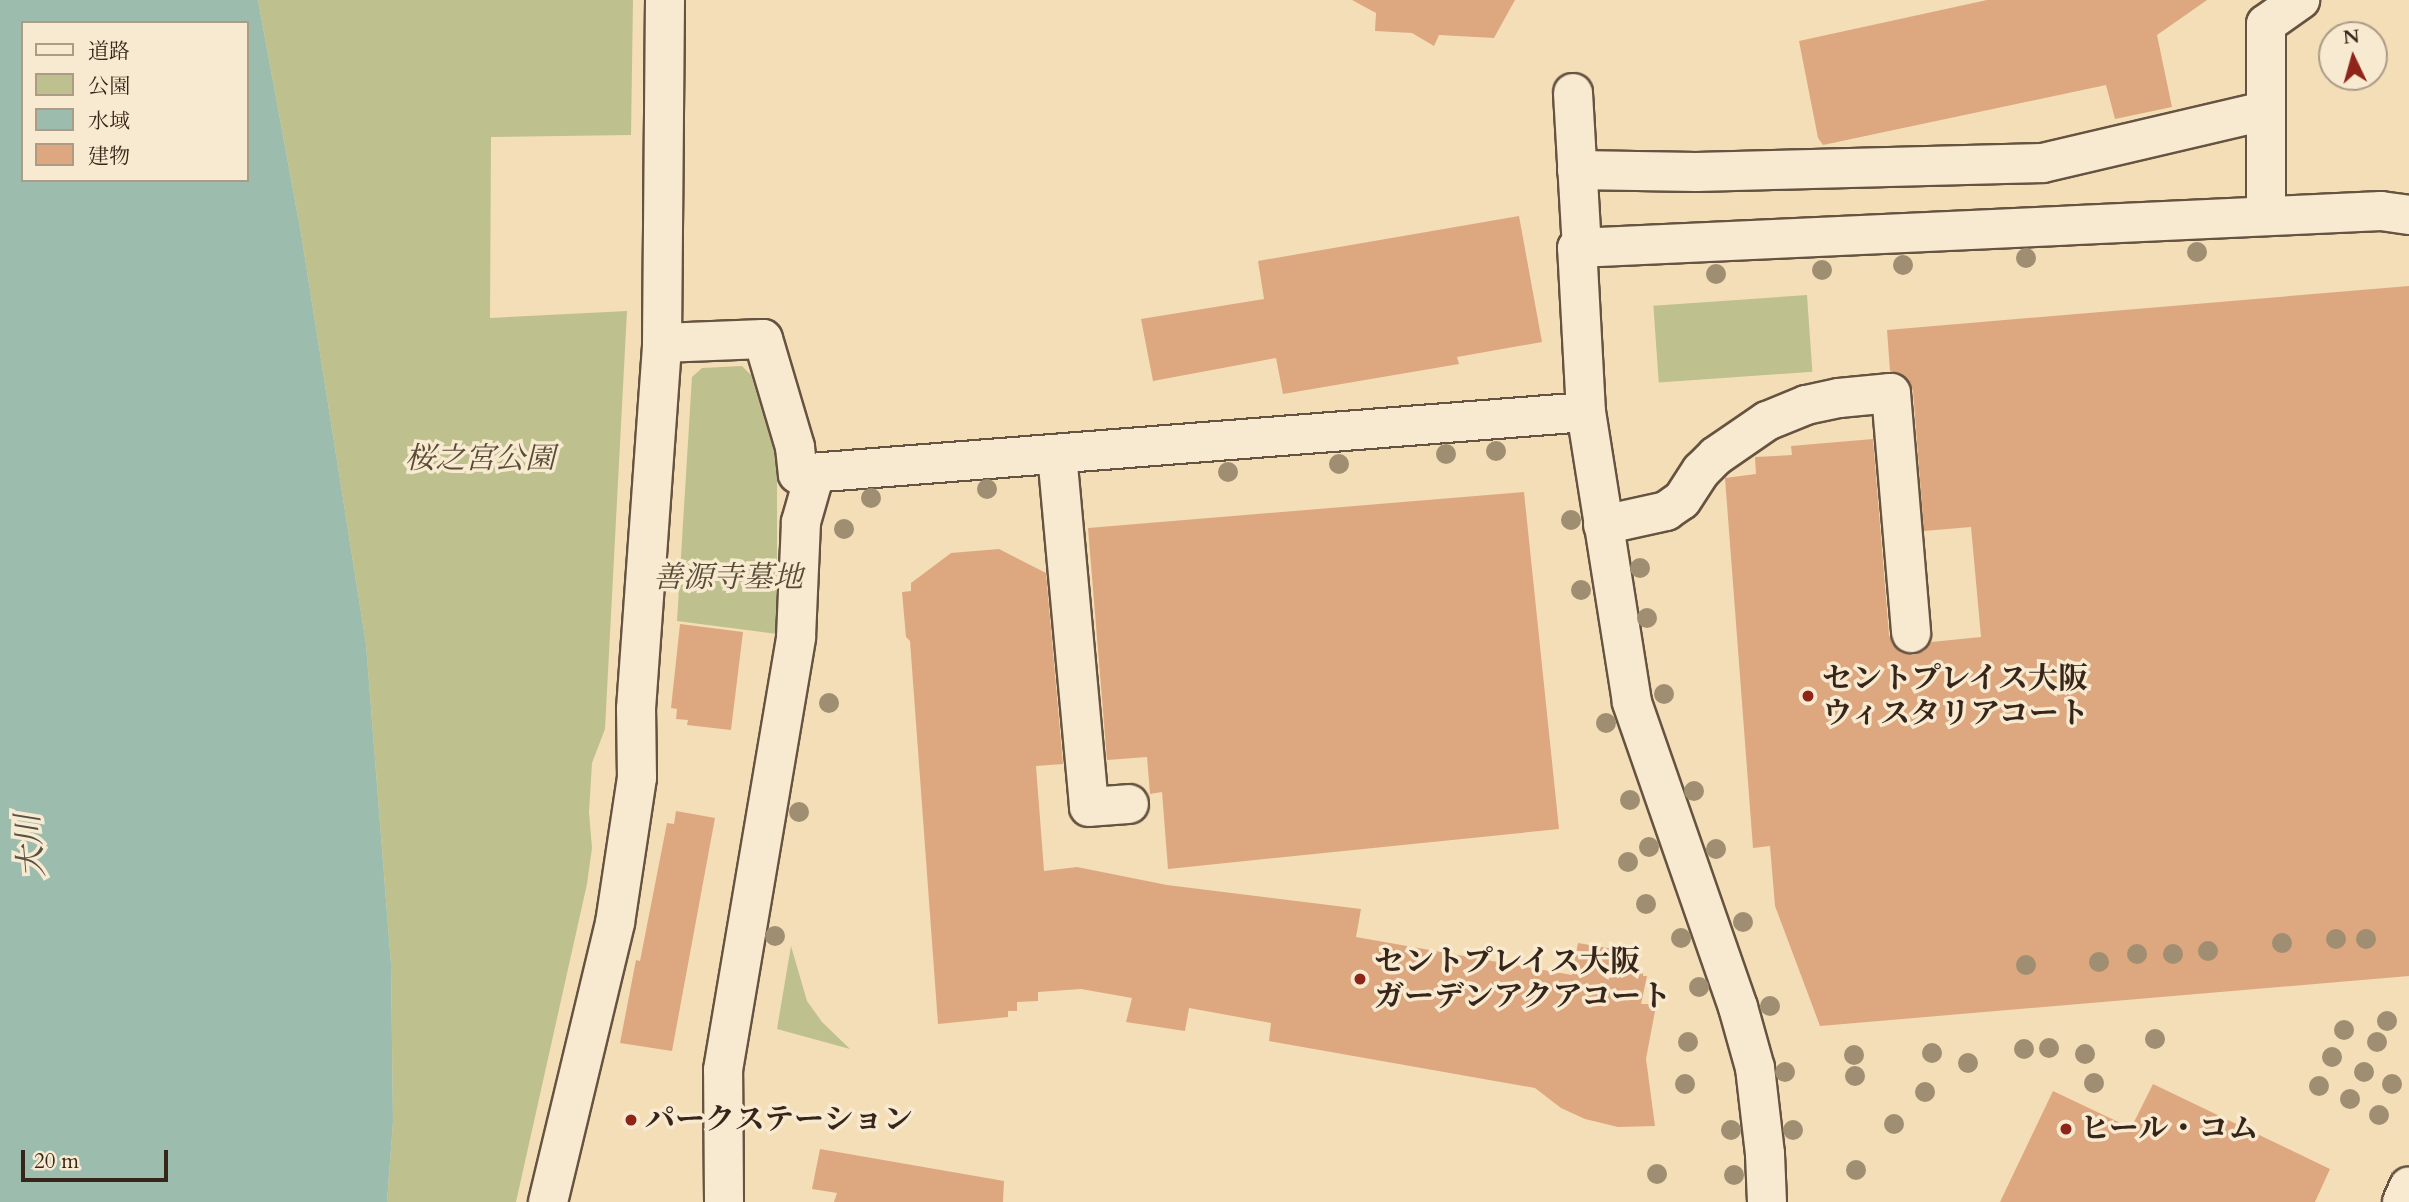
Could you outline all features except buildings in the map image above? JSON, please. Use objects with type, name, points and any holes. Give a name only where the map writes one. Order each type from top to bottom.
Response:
[{"type":"street","points":[[548,1202],[615,923],[636,792],[636,709],[662,343],[665,0]]},
{"type":"street","points":[[2266,216],[2266,24],[2300,0]]},
{"type":"street","points":[[1573,93],[1582,248]]},
{"type":"street","points":[[1577,170],[1696,172],[2043,163],[2264,111]]},
{"type":"street","points":[[1767,1202],[1765,1154],[1755,1069],[1723,959],[1632,702],[1587,412],[1577,248],[2381,211],[2409,215]]},
{"type":"street","points":[[662,343],[763,339],[795,447],[798,474],[1587,412]]},
{"type":"street","points":[[1603,524],[1666,511],[1682,500],[1701,471],[1716,456],[1767,421],[1817,402],[1891,393],[1910,633]]},
{"type":"street","points":[[1057,454],[1089,807],[1129,804]]},
{"type":"street","points":[[724,1202],[723,1070],[796,637],[801,522],[815,473]]},
{"type":"street","points":[[2402,1202],[2409,1186]]},
{"type":"green space","name":"桜之宮公園","points":[[258,0],[633,0],[631,135],[491,137],[490,318],[627,311],[605,729],[592,763],[589,812],[592,848],[587,884],[516,1202],[387,1202],[393,1122],[391,964],[366,644],[301,233]]},
{"type":"green space","points":[[1807,295],[1812,372],[1659,383],[1653,306]]},
{"type":"green space","name":"善源寺墓地","points":[[742,366],[751,375],[777,462],[777,634],[677,621],[692,377],[702,368]]},
{"type":"green space","points":[[791,946],[807,1001],[822,1022],[850,1049],[777,1029]]},
{"type":"water","name":"大川","points":[[0,0],[258,0],[301,233],[366,644],[391,964],[393,1122],[387,1202],[0,1202]]},
{"type":"place","name":"セントプレイス大阪 ウィスタリアコート","points":[[1808,696]]},
{"type":"place","name":"セントプレイス大阪 ガーデンアクアコート","points":[[1360,979]]},
{"type":"place","name":"パークステーション","points":[[631,1120]]},
{"type":"place","name":"ヒール・コム","points":[[2066,1129]]}]
